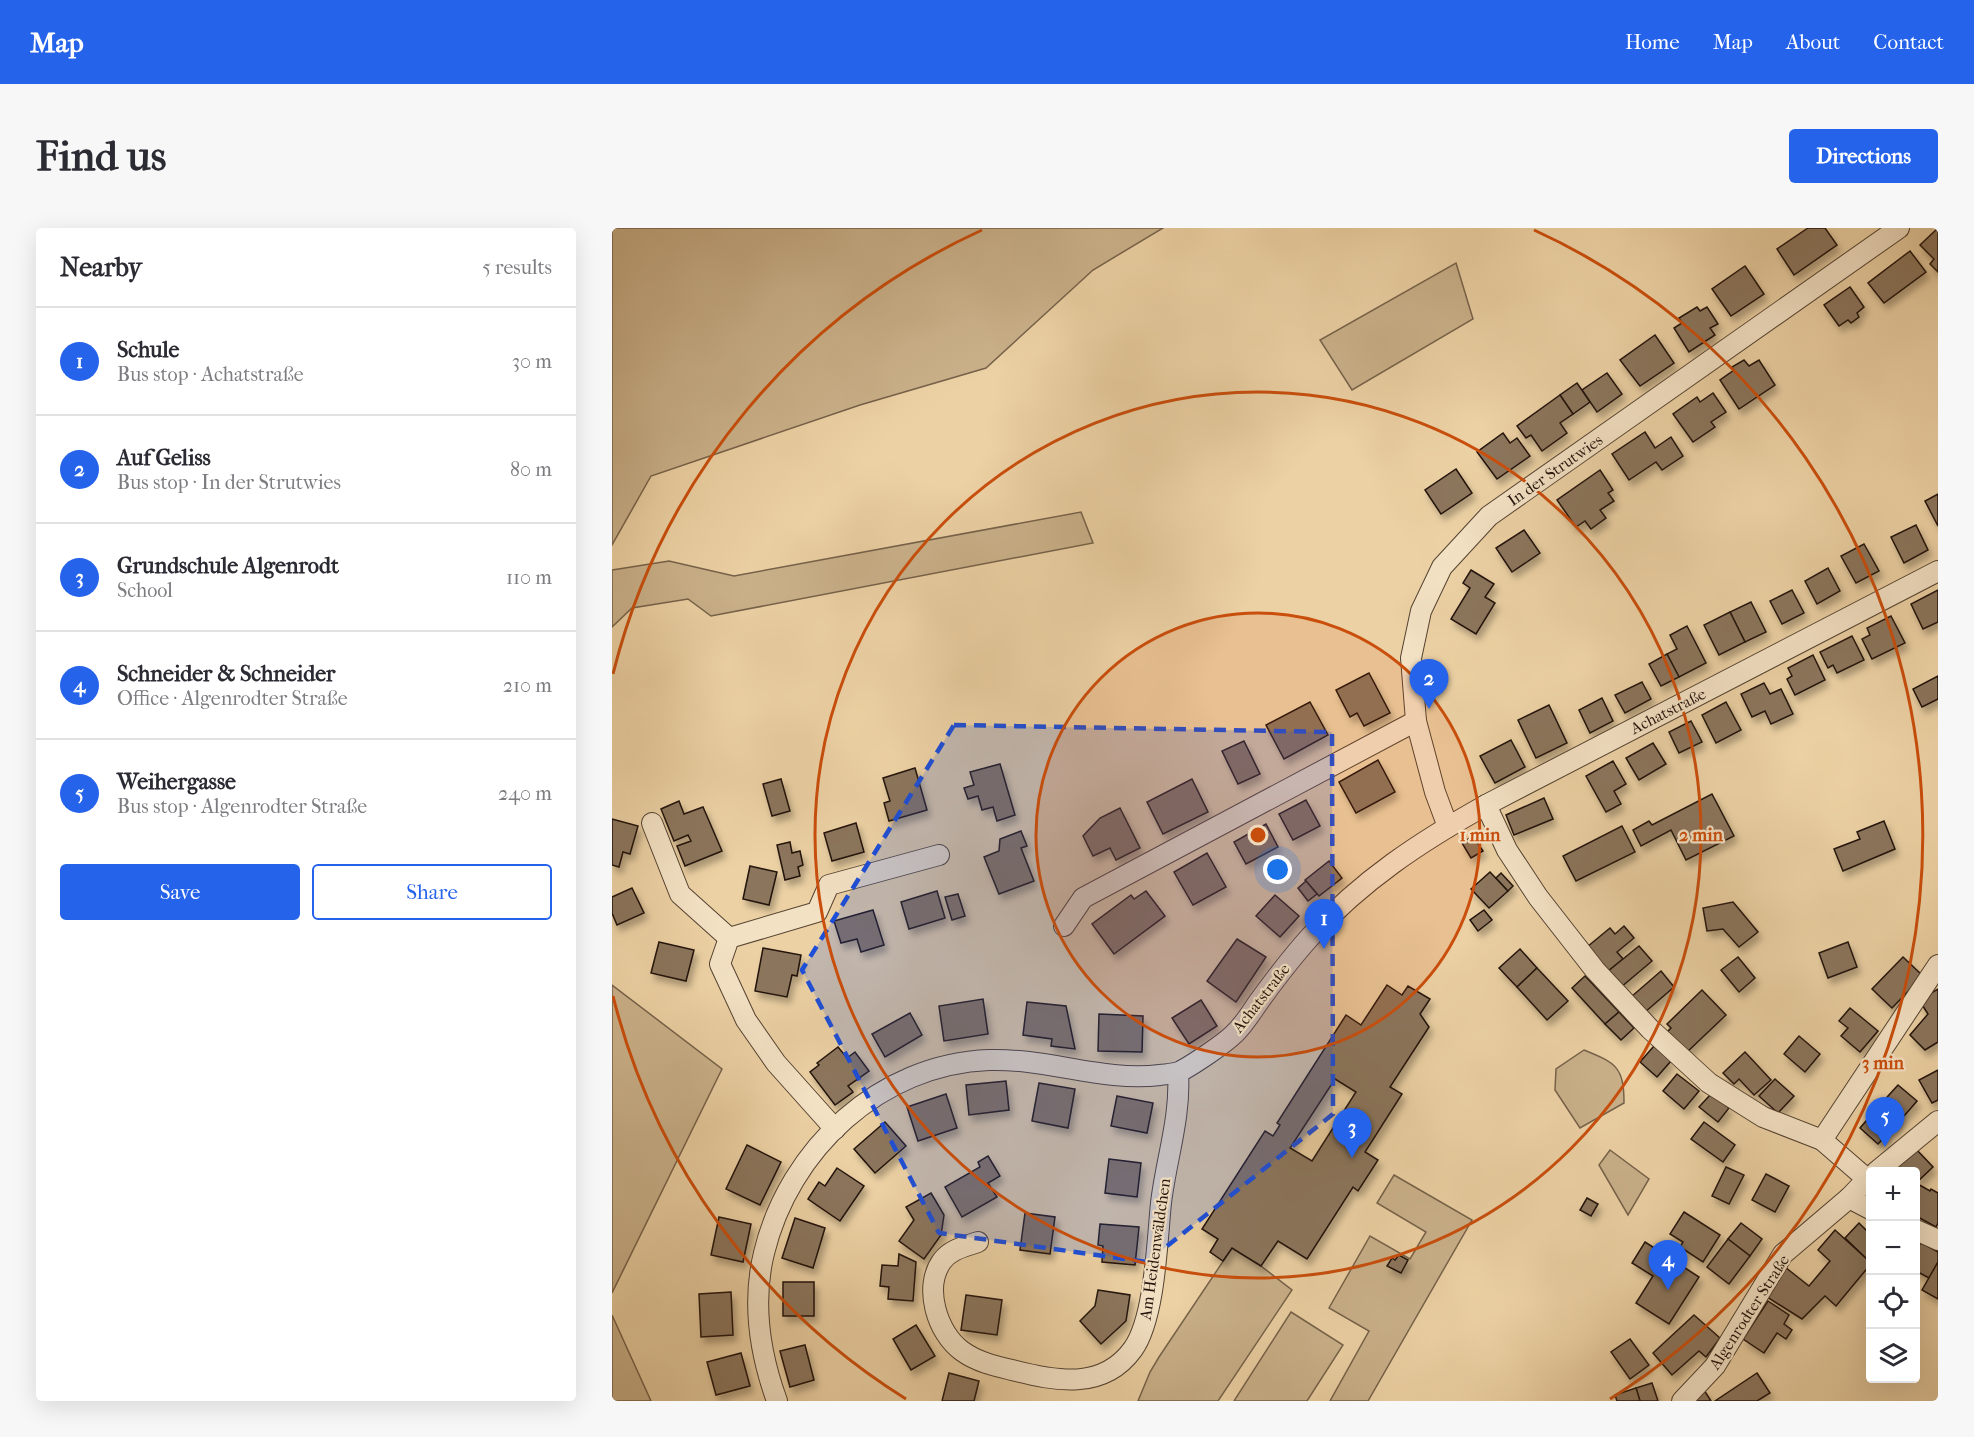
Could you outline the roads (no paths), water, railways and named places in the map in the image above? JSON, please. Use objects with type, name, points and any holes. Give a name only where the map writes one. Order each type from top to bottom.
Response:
[{"type":"street","name":"In der Strutwies","points":[[1448,827],[1435,792],[1416,721],[1412,658],[1421,611],[1442,567],[1489,516],[1899,228]]},
{"type":"street","name":"Achatstraße","points":[[777,1401],[763,1357],[760,1332],[759,1290],[764,1254],[786,1192],[811,1155],[835,1129],[864,1104],[903,1081],[944,1066],[966,1062],[988,1060],[1029,1062],[1129,1077],[1178,1073],[1235,1034],[1278,975],[1317,930],[1351,896],[1386,867],[1486,805],[1938,571]]},
{"type":"street","points":[[1064,926],[1083,898],[1416,721]]},
{"type":"street","points":[[1486,805],[1506,850],[1538,897],[1595,970],[1650,1029],[1709,1083],[1763,1117],[1822,1140],[1866,1172]]},
{"type":"street","points":[[652,823],[680,894],[729,938]]},
{"type":"street","points":[[729,938],[817,912],[829,885],[939,855]]},
{"type":"street","points":[[729,938],[720,964],[746,1020],[776,1064],[835,1129]]},
{"type":"street","points":[[1822,1140],[1938,965]]},
{"type":"street","name":"Am Heidenwäldchen","points":[[978,1242],[955,1250],[943,1261],[936,1274],[933,1288],[940,1323],[949,1338],[961,1350],[991,1365],[1064,1381],[1083,1380],[1100,1375],[1122,1362],[1140,1337],[1149,1307],[1162,1196],[1179,1101],[1178,1073]]},
{"type":"street","name":"Algenrodter Straße","points":[[1882,1167],[1938,1121]]},
{"type":"street","name":"Algenrodter Straße","points":[[1682,1401],[1715,1366],[1783,1254],[1850,1198],[1866,1181]]},
{"type":"street","points":[[1850,1198],[1866,1207]]},
{"type":"street","points":[[1920,1232],[1938,1240]]},
{"type":"place","name":"Auf Geliss","points":[[1429,709]]},
{"type":"place","name":"Schule","points":[[1324,949]]},
{"type":"place","name":"Weihergasse","points":[[1885,1147]]},
{"type":"place","name":"Grundschule Algenrodt","points":[[1352,1158]]},
{"type":"place","name":"Schneider & Schneider","points":[[1668,1290]]}]
